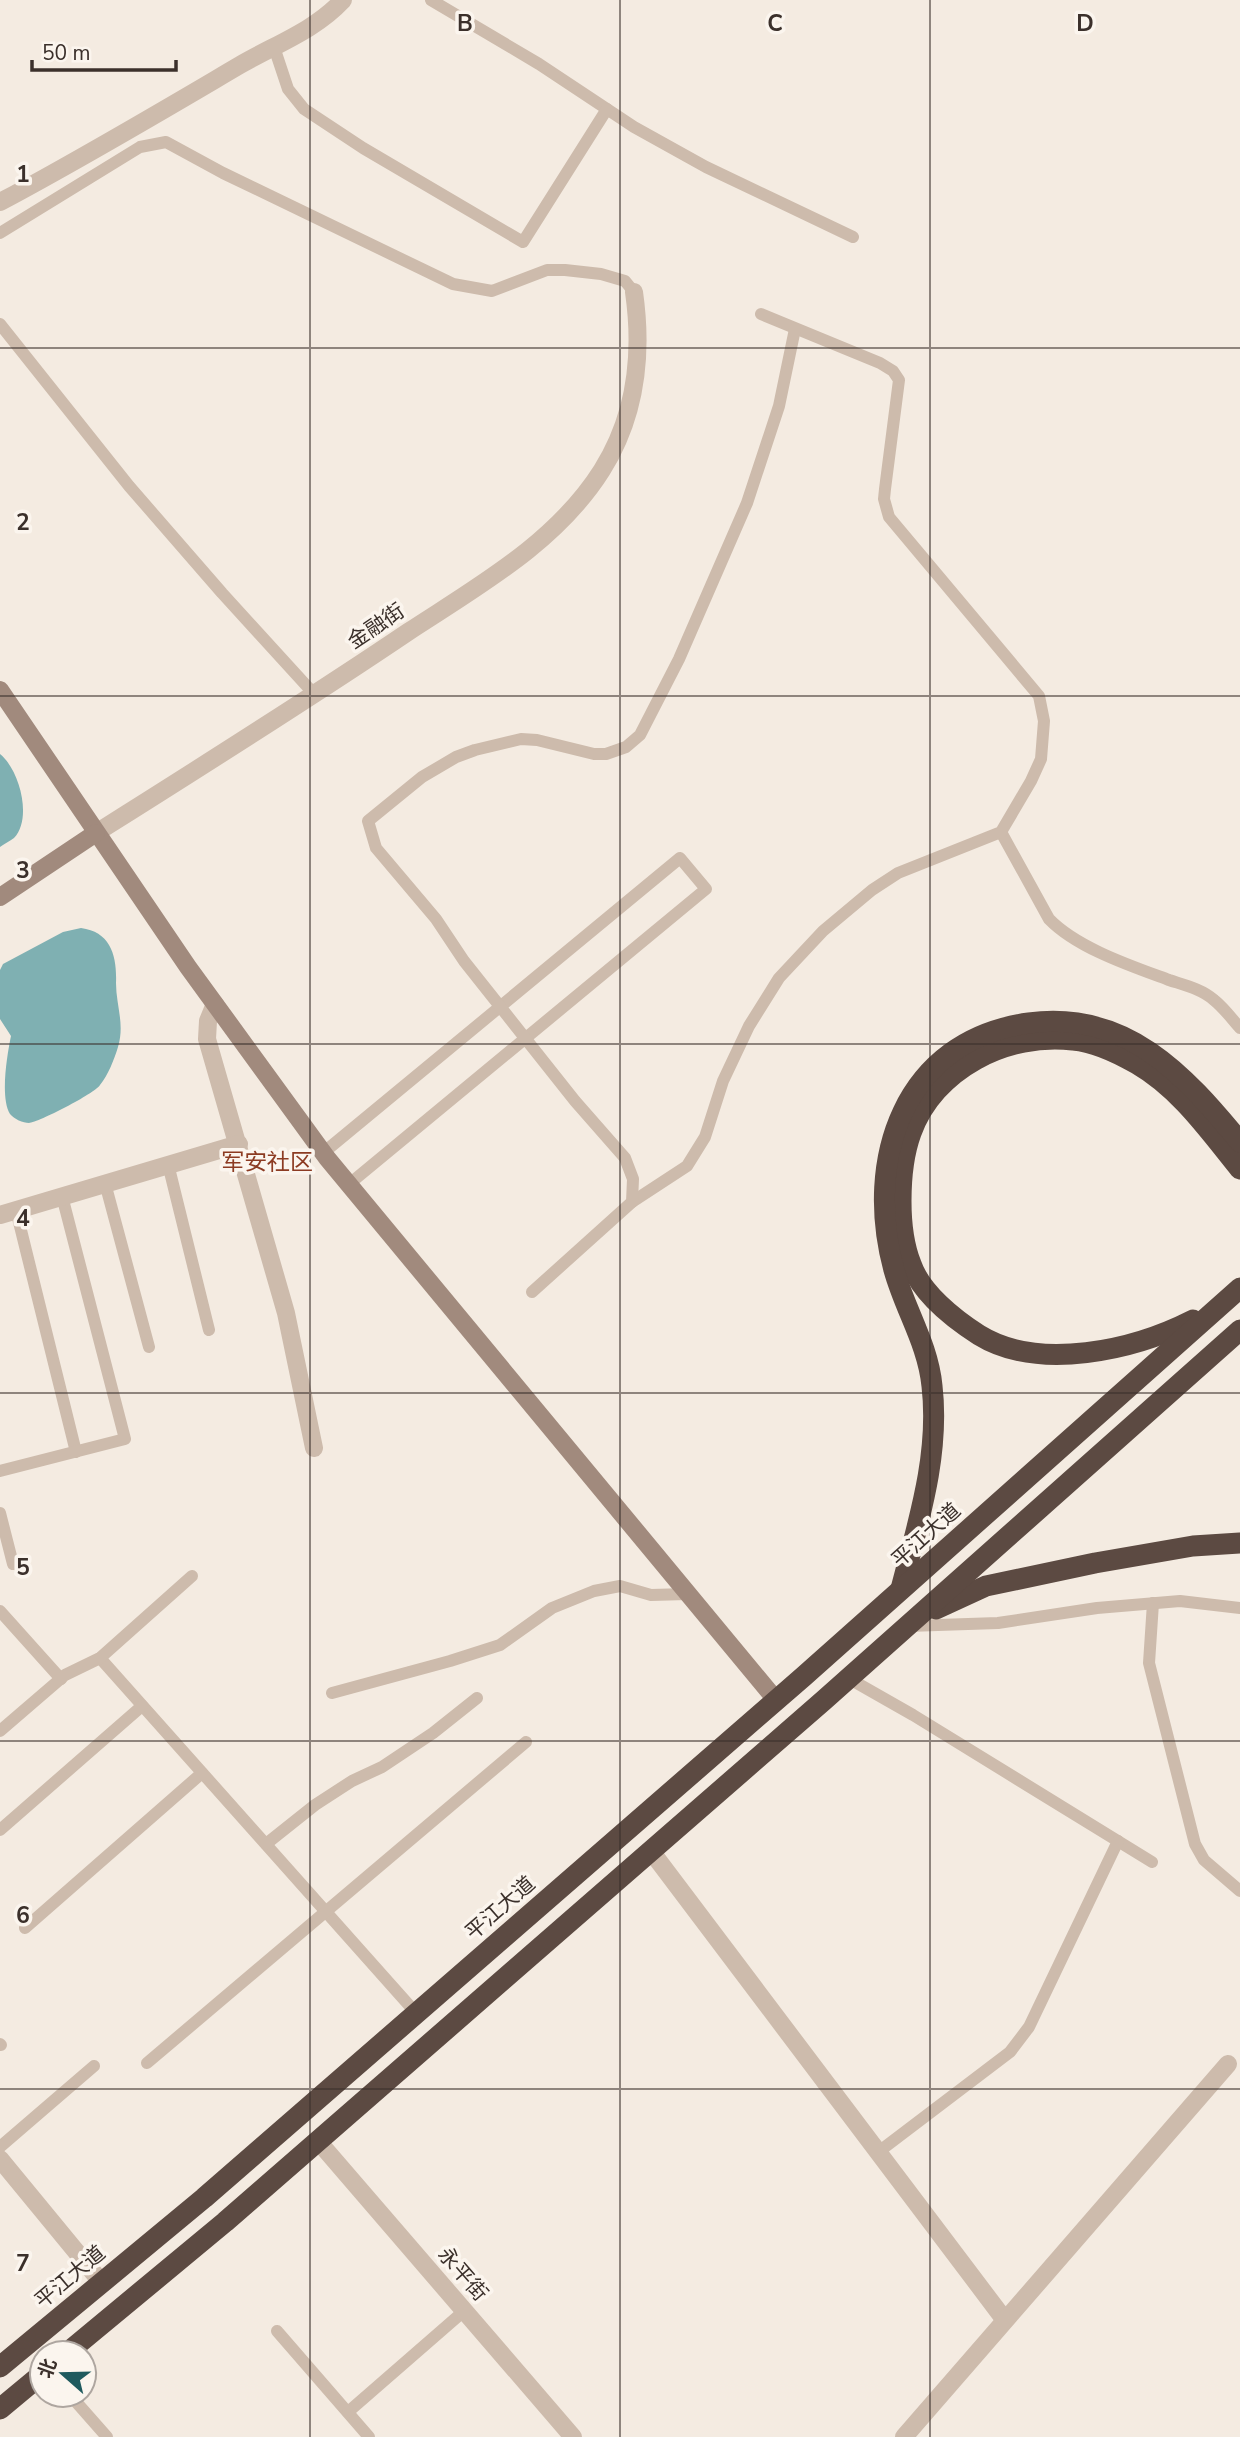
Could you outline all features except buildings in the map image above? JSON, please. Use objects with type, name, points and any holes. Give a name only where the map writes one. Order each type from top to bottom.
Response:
[{"type":"highway","points":[[901,1589],[925,1492],[931,1458],[934,1408],[929,1363],[894,1272],[884,1212],[884,1185],[890,1142],[899,1117],[914,1091],[943,1060],[981,1037],[1021,1024],[1059,1021],[1079,1023],[1115,1034],[1148,1050],[1186,1079],[1240,1169]]},
{"type":"highway","points":[[1240,1142],[1139,1065],[1119,1054],[1076,1040],[1042,1039],[1007,1045],[970,1062],[940,1087],[918,1117],[907,1146],[901,1186],[904,1235],[911,1265],[923,1285],[953,1316],[970,1329],[987,1340],[1019,1351],[1065,1354],[1128,1343],[1173,1330],[1219,1306],[1240,1288]]},
{"type":"highway","name":"平江大道","points":[[0,2367],[204,2198],[776,1700],[1219,1306]]},
{"type":"highway","points":[[84,2339],[318,2141],[651,1851],[1240,1330]]},
{"type":"highway","points":[[911,1622],[986,1586],[1193,1546],[1240,1543]]},
{"type":"highway","points":[[0,2409],[28,2386]]},
{"type":"street","points":[[0,202],[317,23],[343,0]]},
{"type":"street","name":"金融街","points":[[0,897],[315,695],[509,565],[552,530],[588,491],[615,447],[633,397],[639,345],[634,292]]},
{"type":"street","points":[[0,690],[215,1004],[323,1153],[776,1700]]},
{"type":"street","points":[[215,1004],[208,1021],[207,1039],[286,1314],[314,1448]]},
{"type":"street","points":[[8,1212],[239,1144]]},
{"type":"street","points":[[651,1851],[1004,2319]]},
{"type":"street","points":[[904,2437],[1228,2064]]},
{"type":"street","name":"永平街","points":[[318,2141],[573,2437]]},
{"type":"street","points":[[0,2159],[102,2283]]},
{"type":"lane","points":[[431,0],[706,167],[853,237]]},
{"type":"lane","points":[[274,47],[288,89],[304,109],[363,148],[523,242],[607,109]]},
{"type":"lane","points":[[0,233],[140,147],[166,142],[223,173],[453,284],[492,291],[547,270],[565,270],[601,274],[625,281],[634,292]]},
{"type":"lane","points":[[532,1292],[632,1202],[687,1166],[705,1137],[723,1081],[749,1026],[779,978],[823,931],[872,890],[898,873],[1001,832],[1041,759],[1044,734],[1039,696],[889,517],[884,499],[899,380],[893,371],[880,363],[761,314]]},
{"type":"lane","points":[[0,324],[129,486],[315,695]]},
{"type":"lane","points":[[632,1202],[633,1179],[625,1158],[500,1006],[451,943],[436,919],[376,848],[368,821],[422,777],[475,750],[522,739],[594,754],[606,754],[626,747],[640,735],[680,659],[747,503],[779,405],[796,329]]},
{"type":"lane","points":[[1001,832],[1049,919],[1059,929],[1071,938],[1145,971],[1200,991],[1213,999],[1240,1028]]},
{"type":"lane","points":[[323,1153],[680,858],[706,889],[348,1185]]},
{"type":"lane","points":[[168,1164],[209,1330]]},
{"type":"lane","points":[[105,1183],[149,1347]]},
{"type":"lane","points":[[0,1471],[125,1439],[62,1196]]},
{"type":"lane","points":[[8,1212],[76,1452]]},
{"type":"lane","points":[[0,1513],[13,1564]]},
{"type":"lane","points":[[0,1731],[61,1679],[100,1658],[192,1576]]},
{"type":"lane","points":[[332,1693],[500,1645],[552,1608],[594,1591],[620,1586],[651,1595],[687,1594]]},
{"type":"lane","points":[[911,1622],[998,1623],[1097,1608],[1180,1601],[1240,1608]]},
{"type":"lane","points":[[1153,1603],[1149,1663],[1195,1844],[1204,1860],[1240,1891]]},
{"type":"lane","points":[[0,1611],[61,1679]]},
{"type":"lane","points":[[100,1658],[416,2013]]},
{"type":"lane","points":[[849,1678],[1152,1862]]},
{"type":"lane","points":[[266,1844],[315,1805],[352,1781],[382,1767],[433,1733],[477,1698]]},
{"type":"lane","points":[[0,1830],[142,1706]]},
{"type":"lane","points":[[147,2063],[526,1742]]},
{"type":"lane","points":[[25,1928],[202,1773]]},
{"type":"lane","points":[[877,2153],[1010,2052],[1020,2040],[1029,2027],[1118,1841]]},
{"type":"lane","points":[[0,2147],[94,2066]]},
{"type":"lane","points":[[348,2412],[464,2311]]},
{"type":"lane","points":[[277,2331],[369,2437]]},
{"type":"lane","points":[[82,2409],[107,2437]]},
{"type":"water","points":[[0,754],[7,761],[18,782],[23,807],[20,829],[14,838],[0,847]]},
{"type":"water","points":[[81,928],[99,934],[106,940],[113,955],[120,1022],[118,1047],[108,1072],[96,1089],[54,1113],[29,1123],[24,1122],[10,1114],[5,1098],[5,1076],[11,1036],[0,1019],[0,970],[3,964],[63,932]]},
{"type":"district","name":"军安社区","points":[[267,1162]]}]
